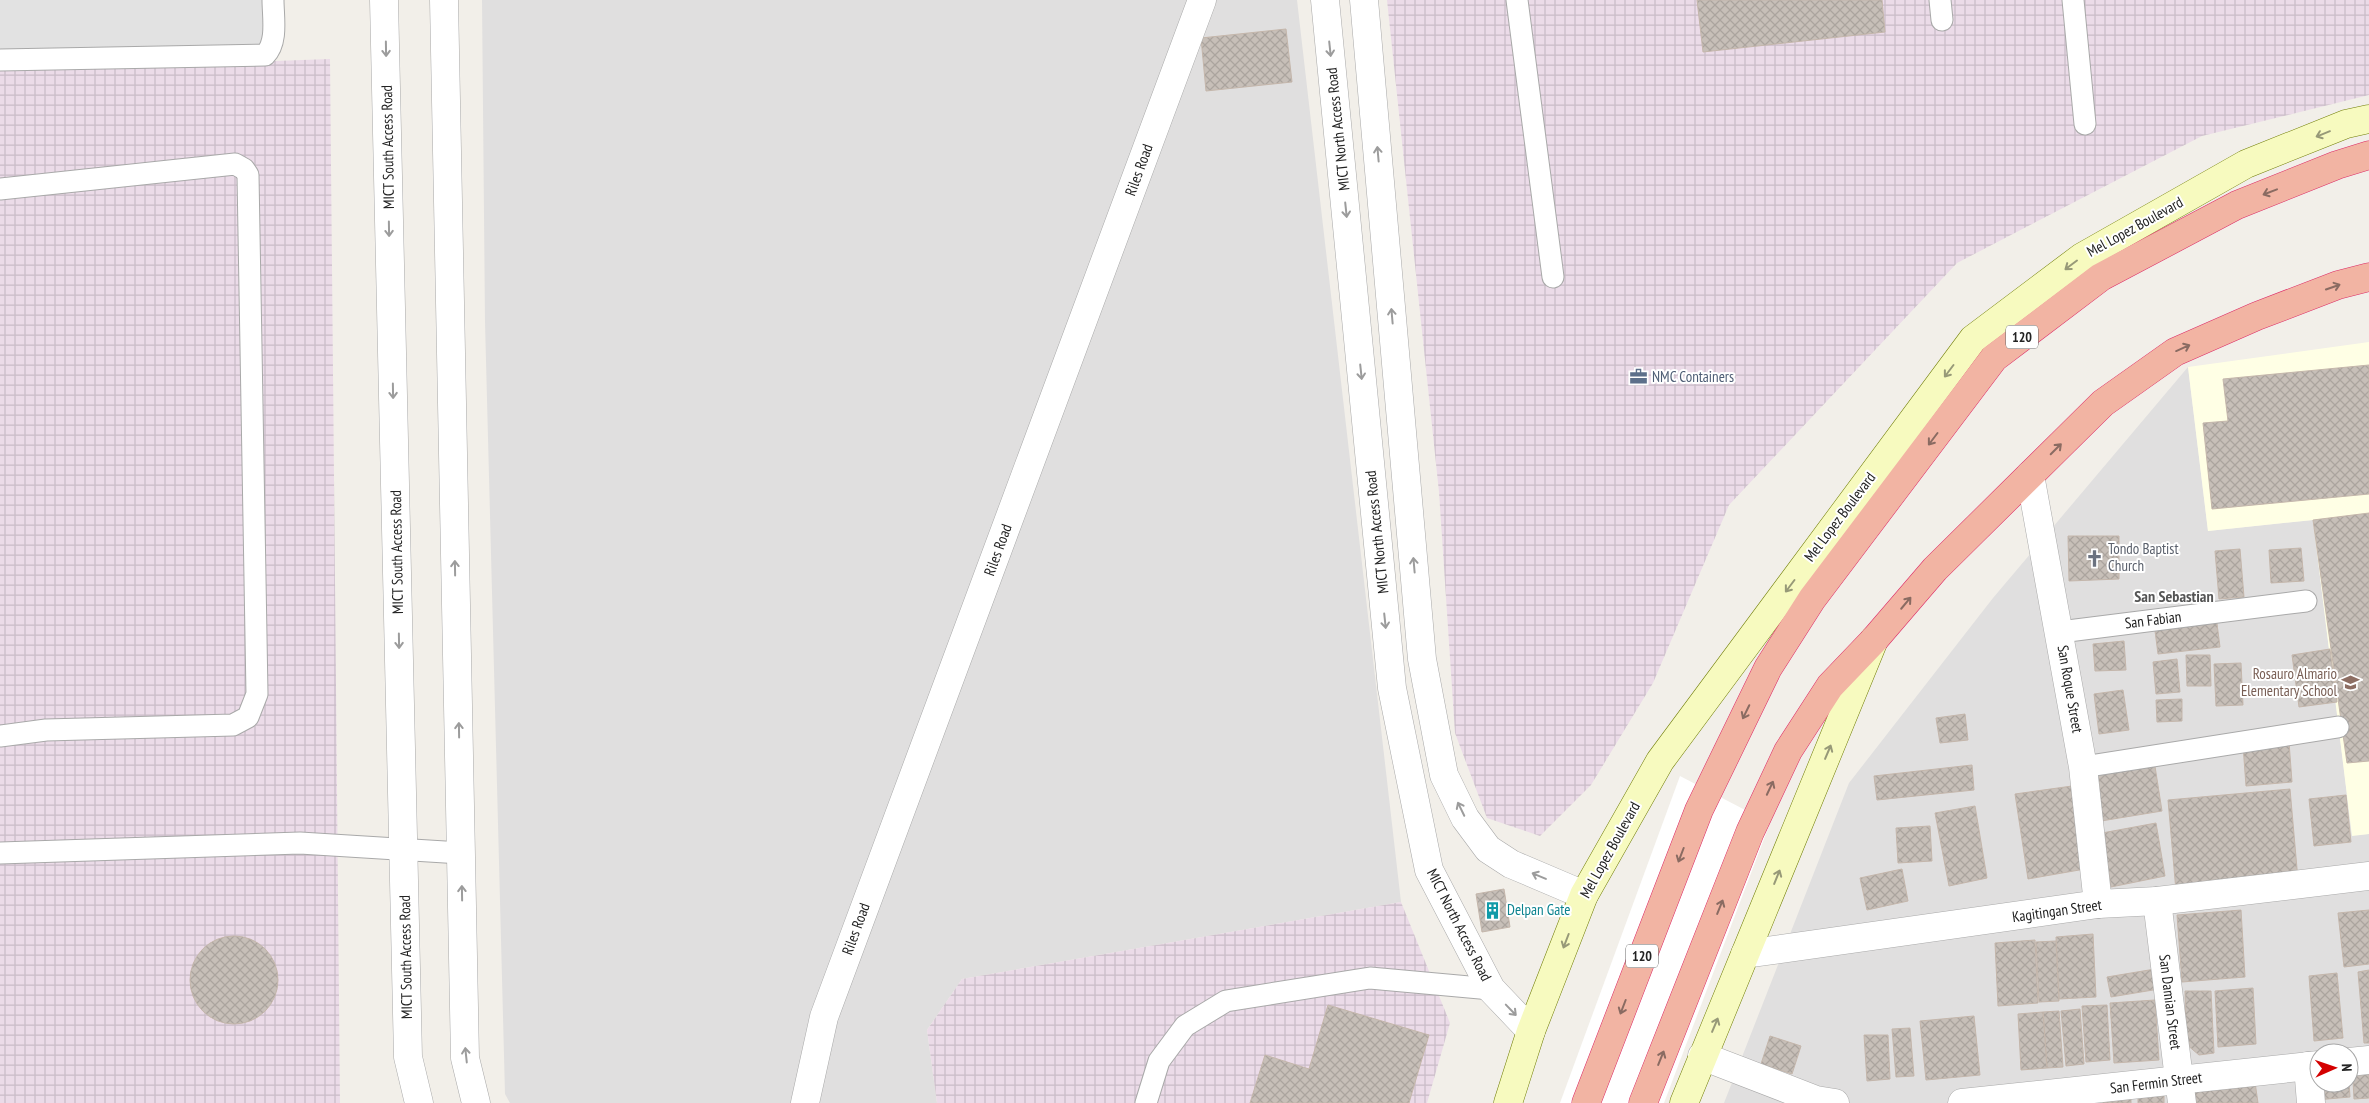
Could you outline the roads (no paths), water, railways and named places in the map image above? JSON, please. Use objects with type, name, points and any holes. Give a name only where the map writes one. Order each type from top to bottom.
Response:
[{"type":"highway","name":"Mel Lopez Boulevard","points":[[1586,1103],[1699,810],[1768,668],[1812,599],[1994,358],[2110,273],[2237,205],[2369,155]]},
{"type":"highway","points":[[1643,1103],[1750,832],[1788,750],[1824,694],[1874,640],[1935,568],[2103,403],[2175,352],[2256,316],[2338,285],[2369,277]]},
{"type":"main road","name":"Mel Lopez Boulevard","points":[[1508,1103],[1531,1031],[1584,895],[1660,761],[1973,339],[2082,257],[2246,164],[2346,124],[2369,119]]},
{"type":"main road","points":[[1684,1103],[1874,640]]},
{"type":"street","name":"MICT South Access Road","points":[[384,0],[408,1058],[419,1103]]},
{"type":"street","points":[[444,0],[465,1058],[476,1103]]},
{"type":"street","name":"Riles Road","points":[[805,1103],[824,1017],[1202,0]]},
{"type":"street","name":"MICT North Access Road","points":[[1325,0],[1392,688],[1429,870],[1444,903],[1491,988],[1531,1031]]},
{"type":"street","points":[[1364,0],[1422,659],[1444,775],[1465,818],[1488,849],[1511,864],[1584,895]]},
{"type":"street","name":"San Roque Street","points":[[2030,475],[2083,767],[2098,904]]},
{"type":"street","name":"Kagitingan Street","points":[[1745,954],[2098,904],[2157,901],[2369,876]]},
{"type":"street","name":"San Damian Street","points":[[2157,901],[2181,1091]]},
{"type":"street","points":[[1702,1056],[1816,1100],[1834,1103]]},
{"type":"street","name":"San Fermin Street","points":[[1962,1103],[2181,1091],[2309,1066]]},
{"type":"lane","points":[[0,60],[265,55],[271,49],[273,39],[273,0]]},
{"type":"lane","points":[[1518,0],[1553,277]]},
{"type":"lane","points":[[2073,0],[2085,124]]},
{"type":"lane","points":[[0,189],[235,164],[244,169],[248,175],[257,694],[248,717],[233,725],[46,730],[0,736]]},
{"type":"lane","name":"San Fabian","points":[[2060,632],[2306,601]]},
{"type":"lane","points":[[2083,767],[2338,727]]},
{"type":"lane","points":[[0,853],[300,843],[403,851],[461,853]]},
{"type":"lane","points":[[1146,1103],[1159,1061],[1185,1026],[1226,1001],[1370,978],[1491,988]]},
{"type":"place","name":"NMC Containers","points":[[1638,377]]},
{"type":"place","name":"Tondo Baptist Church","points":[[2094,558]]},
{"type":"place","name":"Rosauro Almario Elementary School","points":[[2351,683]]},
{"type":"place","name":"Delpan Gate","points":[[1493,910]]},
{"type":"district","name":"San Sebastian","points":[[2174,596]]}]
